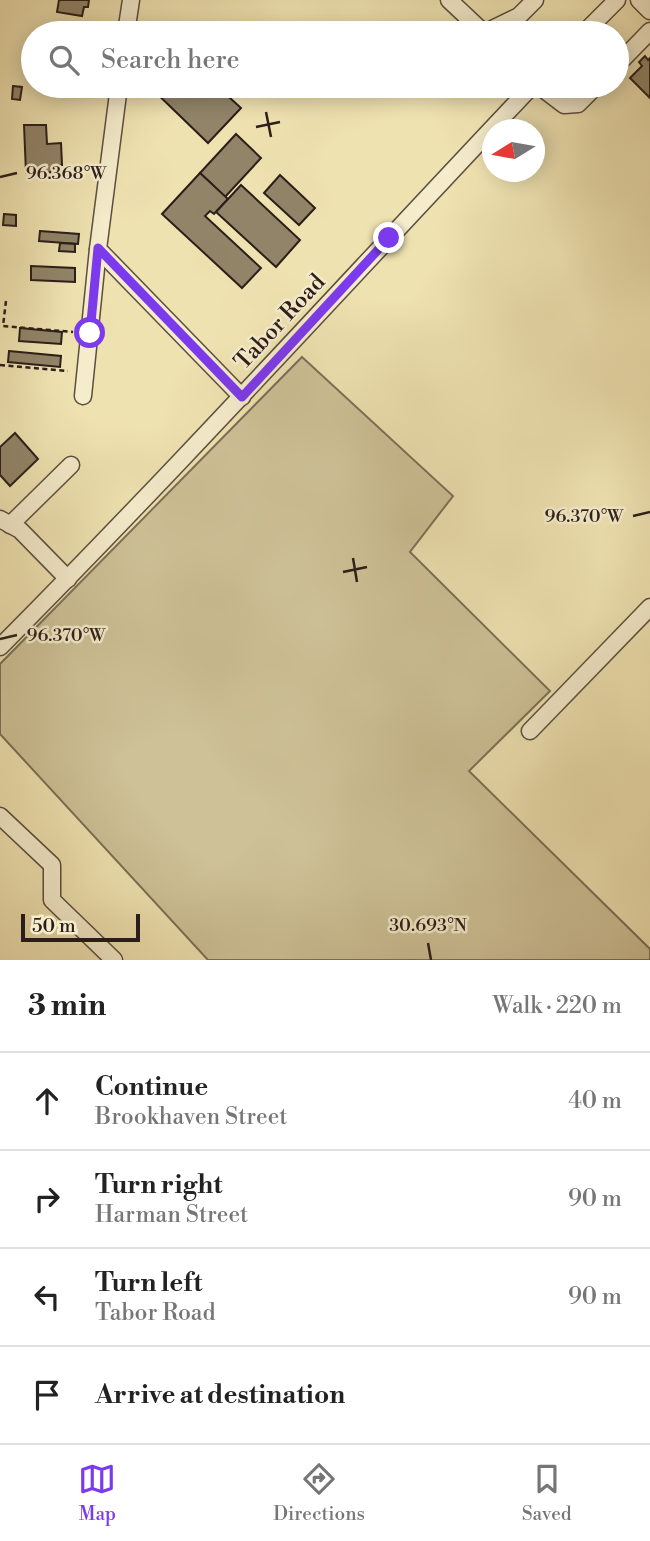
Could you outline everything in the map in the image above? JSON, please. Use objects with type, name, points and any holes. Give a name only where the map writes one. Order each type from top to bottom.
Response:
[{"type":"street","points":[[128,21],[131,0]]},
{"type":"street","points":[[449,0],[471,21]]},
{"type":"street","points":[[509,21],[519,16],[535,0]]},
{"type":"street","points":[[596,21],[617,0]]},
{"type":"street","points":[[639,0],[650,11]]},
{"type":"street","points":[[517,21],[519,16]]},
{"type":"street","points":[[629,53],[650,31]]},
{"type":"street","points":[[83,396],[117,98]]},
{"type":"street","name":"Tabor Road","points":[[0,647],[242,397],[521,98]]},
{"type":"street","points":[[555,98],[564,105],[578,104],[584,98]]},
{"type":"street","points":[[98,248],[242,397]]},
{"type":"street","points":[[68,579],[20,530],[5,522],[71,465]]},
{"type":"street","points":[[530,731],[650,607]]},
{"type":"street","points":[[0,816],[52,865],[52,900],[114,960]]},
{"type":"path","points":[[6,301],[3,326],[90,333]]},
{"type":"path","points":[[0,365],[86,372]]},
{"type":"shaded area","points":[[302,357],[453,496],[410,552],[550,691],[469,771],[650,949],[650,960],[208,960],[0,734],[0,664]]},
{"type":"building","points":[[59,0],[89,0],[82,16],[57,12]]},
{"type":"building","points":[[645,56],[648,60],[650,58],[650,98],[630,78],[642,66],[639,62]]},
{"type":"building","points":[[13,86],[21,87],[20,100],[12,99]]},
{"type":"building","points":[[161,98],[230,98],[241,108],[208,143]]},
{"type":"building","points":[[24,125],[46,125],[47,144],[61,143],[60,172],[26,173]]},
{"type":"building","points":[[236,134],[261,158],[225,197],[200,173]]},
{"type":"building","points":[[200,173],[228,199],[214,214],[210,211],[205,216],[261,268],[242,288],[162,214]]},
{"type":"building","points":[[280,175],[315,208],[299,225],[264,193]]},
{"type":"building","points":[[241,185],[300,240],[276,267],[216,212]]},
{"type":"building","points":[[4,214],[16,215],[16,226],[3,225]]},
{"type":"building","points":[[40,231],[79,234],[78,244],[39,241]]},
{"type":"building","points":[[60,243],[75,244],[75,252],[59,251]]},
{"type":"building","points":[[31,266],[75,268],[75,282],[31,280]]},
{"type":"building","points":[[20,328],[62,332],[61,344],[19,341]]},
{"type":"building","points":[[9,351],[61,356],[60,367],[8,362]]},
{"type":"building","points":[[15,433],[38,459],[10,486],[0,475],[0,447]]},
{"type":"route","points":[[90,333],[98,248],[242,397],[389,238]]}]
